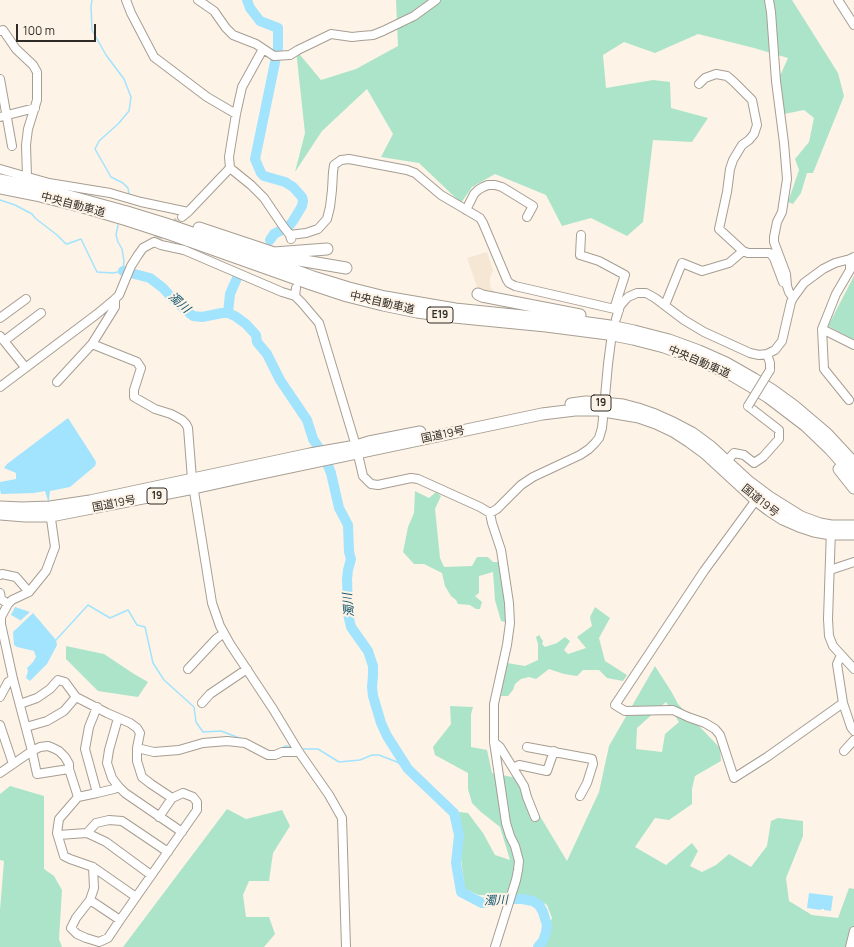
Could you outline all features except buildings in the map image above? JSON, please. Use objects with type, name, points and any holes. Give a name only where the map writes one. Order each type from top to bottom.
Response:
[{"type":"highway","name":"中央自動車道","points":[[0,180],[36,187],[166,224],[313,277],[385,297],[455,309],[610,326],[669,340],[726,363],[754,379],[794,406],[827,434],[854,462]]},
{"type":"highway","name":"中央自動車道","points":[[0,188],[83,207],[127,220],[347,296],[383,305],[417,312],[454,317],[608,334],[633,338],[664,347],[730,374],[768,397],[806,426],[830,449],[854,476]]},
{"type":"highway","points":[[84,200],[115,204],[225,236],[293,259],[346,268]]},
{"type":"highway","points":[[274,252],[327,249]]},
{"type":"highway","points":[[478,294],[639,327],[696,344],[713,352],[726,363]]},
{"type":"highway","points":[[768,397],[783,414],[836,465],[854,488]]},
{"type":"highway","name":"国道19号","points":[[356,450],[369,442],[550,406],[586,402],[623,405],[655,414],[692,433],[711,447],[749,482],[801,517],[831,530],[854,534]]},
{"type":"highway","name":"国道19号","points":[[0,514],[25,516],[90,501],[193,484],[311,458],[542,414],[575,410],[598,410],[639,417],[673,431],[705,453],[769,510],[799,526],[814,531],[854,526]]},
{"type":"highway","name":"国道19号","points":[[0,506],[50,511]]},
{"type":"street","points":[[126,0],[131,13],[154,57],[207,97],[236,114]]},
{"type":"street","points":[[198,0],[214,11],[233,35],[251,42],[274,56],[290,55],[331,34],[352,36],[373,35],[408,20],[436,0]]},
{"type":"street","points":[[769,0],[772,12],[776,81],[787,179],[782,212],[777,222],[774,242],[786,274],[789,292],[793,298]]},
{"type":"street","points":[[838,0],[854,25]]},
{"type":"street","points":[[1,29],[16,49],[33,65],[36,72],[37,100],[28,129],[26,145],[27,176]]},
{"type":"street","points":[[263,49],[242,86],[229,157],[230,168],[264,198],[291,237],[318,229],[327,219],[330,207],[334,165],[341,160],[349,159],[411,172],[441,195],[477,216],[483,223],[498,260],[507,280],[510,283],[515,286],[616,313]]},
{"type":"street","points":[[699,84],[705,78],[716,74],[727,76],[752,100],[757,124],[754,134],[749,140],[742,144],[733,160],[728,181],[728,192],[719,229],[748,254],[770,253],[774,258],[783,282],[787,286]]},
{"type":"street","points":[[0,79],[3,116],[12,146]]},
{"type":"street","points":[[3,116],[35,108]]},
{"type":"street","points":[[0,169],[62,185],[110,193],[185,215],[230,168]]},
{"type":"street","points":[[466,210],[474,194],[478,190],[483,187],[495,185],[502,187],[533,206],[527,217]]},
{"type":"street","points":[[581,235],[580,255],[599,261],[625,275],[616,313]]},
{"type":"street","points":[[0,387],[116,298],[119,295],[138,255],[143,248],[154,242],[184,250],[275,289],[296,292],[302,303],[319,323],[364,476],[371,484],[378,485],[411,478],[418,479],[490,513],[501,550],[509,603],[510,622],[507,645],[494,704],[494,742],[506,823],[519,861],[516,880],[495,947]]},
{"type":"street","points":[[665,305],[682,263],[702,270],[729,263],[744,251]]},
{"type":"street","points":[[616,313],[628,297],[637,293],[650,295],[684,320],[704,332],[750,353],[759,355],[767,354],[775,350],[782,341],[793,298],[804,283],[834,263],[852,258],[850,270],[836,294],[822,329],[824,369],[848,400]]},
{"type":"street","points":[[57,382],[92,344],[115,307],[116,298]]},
{"type":"street","points":[[0,318],[26,299]]},
{"type":"street","points":[[25,367],[2,338],[41,313]]},
{"type":"street","points":[[822,329],[854,345]]},
{"type":"street","points":[[605,396],[612,341]]},
{"type":"street","points":[[92,344],[137,362],[141,368],[134,390],[134,397],[155,409],[177,417],[182,420],[188,428],[193,484],[212,603],[216,618],[224,634],[329,795],[342,818],[346,947]]},
{"type":"street","points":[[727,461],[734,453],[744,455],[754,463],[763,457],[778,439],[778,430],[748,406],[770,370],[770,363],[767,354]]},
{"type":"street","points":[[490,513],[497,509],[521,485],[533,477],[580,455],[589,449],[599,438],[603,418]]},
{"type":"street","points":[[756,500],[704,571],[615,705],[626,711],[674,710],[715,729],[720,734],[734,778],[767,757],[843,703]]},
{"type":"street","points":[[50,511],[55,547],[46,571],[29,592],[12,600],[8,604],[1,617],[1,624],[37,774],[69,769]]},
{"type":"street","points":[[831,530],[828,619],[829,636],[833,646],[854,669]]},
{"type":"street","points":[[830,570],[854,562]]},
{"type":"street","points":[[0,575],[2,574],[16,577],[29,592]]},
{"type":"street","points":[[0,594],[1,599],[8,604]]},
{"type":"street","points":[[188,668],[216,639],[224,634]]},
{"type":"street","points":[[841,655],[837,664],[843,703],[851,727],[854,730]]},
{"type":"street","points":[[202,703],[210,694],[247,669]]},
{"type":"street","points":[[0,697],[8,682],[14,679]]},
{"type":"street","points":[[20,704],[36,698],[50,689],[58,680],[65,682],[76,697],[130,723],[137,728],[140,733],[137,761],[142,777],[172,798]]},
{"type":"street","points":[[26,727],[47,721],[64,711],[76,697]]},
{"type":"street","points":[[97,707],[89,727],[85,749],[97,793]]},
{"type":"street","points":[[118,718],[107,763],[112,778],[125,793],[182,832]]},
{"type":"street","points":[[0,724],[13,764]]},
{"type":"street","points":[[138,748],[154,752],[179,750],[203,743],[228,740],[246,743],[268,755],[275,755],[298,749]]},
{"type":"street","points":[[844,751],[854,740]]},
{"type":"street","points":[[494,742],[500,747],[524,786],[526,797],[535,817]]},
{"type":"street","points":[[0,773],[32,751],[40,747],[48,746],[59,751],[65,757],[69,764],[69,769],[78,797]]},
{"type":"street","points":[[527,747],[592,759],[589,777],[580,796]]},
{"type":"street","points":[[513,768],[519,765],[547,771],[554,752]]},
{"type":"street","points":[[118,786],[114,789],[78,797],[59,820],[57,833],[64,856],[93,867],[136,897]]},
{"type":"street","points":[[93,867],[94,888],[90,900],[76,918],[71,928],[77,934],[98,944],[108,938],[198,810],[197,802],[193,797],[183,793],[172,798],[159,817]]},
{"type":"street","points":[[87,833],[96,823],[109,820],[122,821],[168,852]]},
{"type":"street","points":[[58,835],[87,833],[106,842],[152,875]]},
{"type":"street","points":[[90,900],[120,920]]},
{"type":"street","points":[[850,947],[854,931]]},
{"type":"shaded area","points":[[487,252],[493,270],[490,278],[490,285],[497,296],[481,292],[477,287],[467,258]]},
{"type":"green space","points":[[396,0],[792,0],[838,73],[844,96],[813,173],[807,173],[801,193],[793,204],[788,202],[799,170],[795,159],[809,142],[814,118],[804,110],[784,114],[780,76],[788,58],[698,34],[655,53],[624,42],[603,55],[606,88],[653,80],[670,82],[671,108],[708,118],[692,142],[653,140],[643,222],[627,236],[591,218],[562,226],[546,195],[495,174],[472,187],[461,203],[419,163],[381,157],[393,134],[367,89],[322,131],[295,172],[305,133],[296,50],[321,80],[356,69],[398,46]]},
{"type":"green space","points":[[854,276],[854,340],[828,326]]},
{"type":"green space","points":[[415,491],[429,498],[436,492],[441,496],[435,509],[440,558],[444,567],[472,566],[477,557],[488,557],[493,562],[499,562],[505,605],[505,622],[501,621],[495,600],[493,572],[479,576],[479,593],[475,596],[482,602],[480,609],[476,609],[470,605],[458,604],[445,586],[442,573],[424,564],[414,564],[403,552],[408,527],[414,513]]},
{"type":"green space","points":[[595,607],[610,618],[599,638],[605,661],[627,675],[623,681],[607,678],[599,670],[583,670],[577,676],[564,674],[549,669],[536,679],[529,677],[521,679],[515,684],[513,690],[508,696],[501,696],[507,663],[525,666],[538,660],[538,644],[536,637],[539,635],[543,641],[542,644],[545,647],[557,643],[565,637],[570,641],[564,650],[568,654],[586,648],[577,637],[592,626],[590,617]]},
{"type":"green space","points":[[66,646],[104,654],[148,682],[138,697],[98,691],[66,659]]},
{"type":"green space","points":[[655,666],[678,704],[720,748],[721,761],[695,776],[692,789],[692,804],[669,820],[655,818],[635,847],[666,865],[692,843],[698,851],[690,866],[702,872],[716,865],[729,854],[751,867],[767,846],[771,821],[778,818],[803,821],[803,836],[786,878],[789,901],[812,915],[838,918],[849,888],[854,889],[854,947],[541,947],[552,918],[547,905],[533,897],[479,895],[465,889],[461,859],[459,812],[468,813],[483,833],[495,855],[510,860],[500,827],[472,803],[468,789],[468,773],[435,755],[433,747],[451,724],[450,706],[473,707],[471,714],[471,747],[487,750],[492,773],[517,778],[567,861],[599,792],[609,746]],"holes":[[[666,702],[679,722],[665,734],[662,752],[636,749],[637,728]]]},
{"type":"green space","points":[[10,786],[44,796],[44,869],[54,876],[62,890],[59,939],[62,947],[0,947],[0,910],[4,861],[0,860],[0,794]]},
{"type":"green space","points":[[227,809],[246,819],[282,810],[290,826],[273,853],[269,881],[249,881],[243,895],[246,917],[269,917],[275,934],[264,947],[123,947]]},
{"type":"water","points":[[68,418],[95,460],[95,466],[70,487],[50,491],[48,501],[45,491],[34,493],[1,494],[0,482],[16,479],[16,473],[4,468],[7,464]]},
{"type":"water","points":[[15,607],[30,612],[20,621],[11,615]]},
{"type":"water","points":[[33,613],[56,640],[57,645],[47,664],[30,681],[26,678],[28,671],[27,668],[36,657],[34,651],[14,645],[13,632]]},
{"type":"water","points":[[809,893],[833,896],[831,911],[807,908]]},
{"type":"waterway","points":[[92,0],[92,30],[106,55],[124,79],[131,97],[129,111],[118,124],[99,141],[95,149],[111,177],[123,183],[128,188],[129,194]]},
{"type":"waterway","points":[[247,0],[250,8],[260,21],[278,28],[278,48],[255,159],[261,173],[264,176],[285,182],[293,187],[302,197],[303,201],[302,206],[289,226],[274,234],[270,240]]},
{"type":"waterway","points":[[0,200],[15,205],[32,214],[67,244],[81,239],[97,272],[113,273],[123,271],[124,261],[122,249],[116,235],[118,225]]},
{"type":"waterway","name":"濁川","points":[[123,271],[150,278],[193,316],[202,317],[228,313],[246,324],[256,335],[257,342],[267,354],[280,380],[307,420],[313,439],[324,456],[331,473],[339,508],[348,525],[349,552],[351,559],[347,579],[348,614],[351,627],[368,651],[373,666],[373,696],[381,723],[387,736],[408,769],[454,813],[459,835],[456,863],[461,892],[482,903],[503,899],[522,899],[533,901],[539,905],[547,925],[543,941],[538,947]]},
{"type":"waterway","points":[[228,313],[230,294],[238,276]]},
{"type":"waterway","points":[[56,640],[88,605],[110,618],[128,610],[137,625],[145,627],[153,663],[164,680],[194,707],[196,722],[203,732],[221,731],[242,739]]},
{"type":"waterway","points":[[282,748],[286,746],[291,747]]},
{"type":"waterway","points":[[301,749],[318,749],[339,762],[360,760],[372,755],[379,755],[397,762],[408,769]]},
{"type":"tunnel","points":[[154,242],[182,217]]}]
